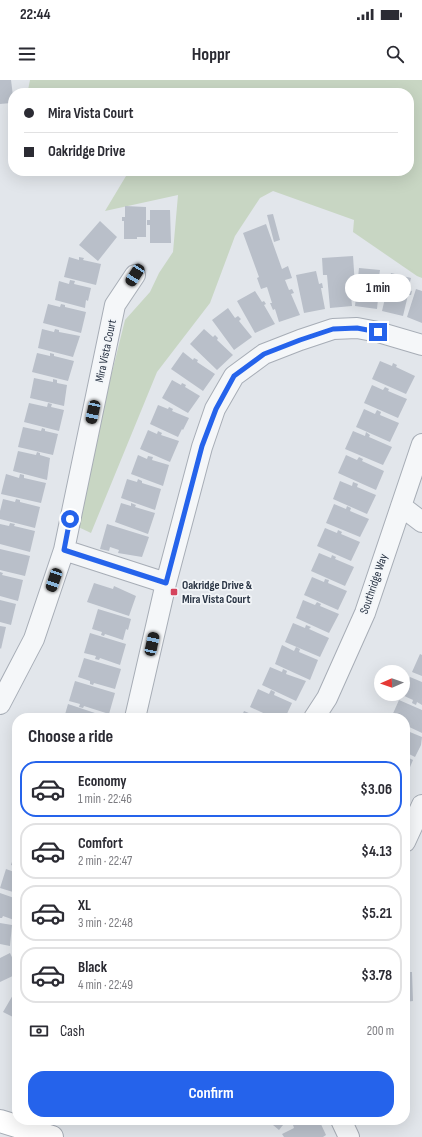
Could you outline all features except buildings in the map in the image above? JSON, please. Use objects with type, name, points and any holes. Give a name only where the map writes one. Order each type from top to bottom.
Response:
[{"type":"street","name":"Mira Vista Court","points":[[0,704],[34,639],[64,550],[115,305],[135,275]]},
{"type":"street","points":[[136,713],[166,583],[202,446],[216,409],[234,376],[264,354],[333,329],[357,328],[378,332],[422,345]]},
{"type":"street","name":"Southridge Way","points":[[317,713],[327,698],[365,613],[422,444]]},
{"type":"street","points":[[401,506],[422,522]]},
{"type":"street","points":[[64,550],[166,583]]},
{"type":"street","points":[[410,831],[422,805]]},
{"type":"street","points":[[0,1121],[12,1125]]},
{"type":"street","points":[[13,1125],[52,1137]]},
{"type":"street","points":[[343,1125],[349,1137]]},
{"type":"green space","points":[[30,80],[422,80],[422,278],[353,232],[354,220],[273,191],[260,198],[235,236],[210,303],[157,372],[91,533],[74,525],[125,320],[150,292],[159,273],[173,252],[178,195],[105,211],[126,176],[414,176],[414,88],[28,88]]},
{"type":"place","name":"Oakridge Drive & Mira Vista Court","points":[[174,592]]},
{"type":"route","points":[[70,519],[64,550],[166,583],[202,446],[216,409],[234,376],[264,354],[333,329],[357,328],[378,332]]}]
